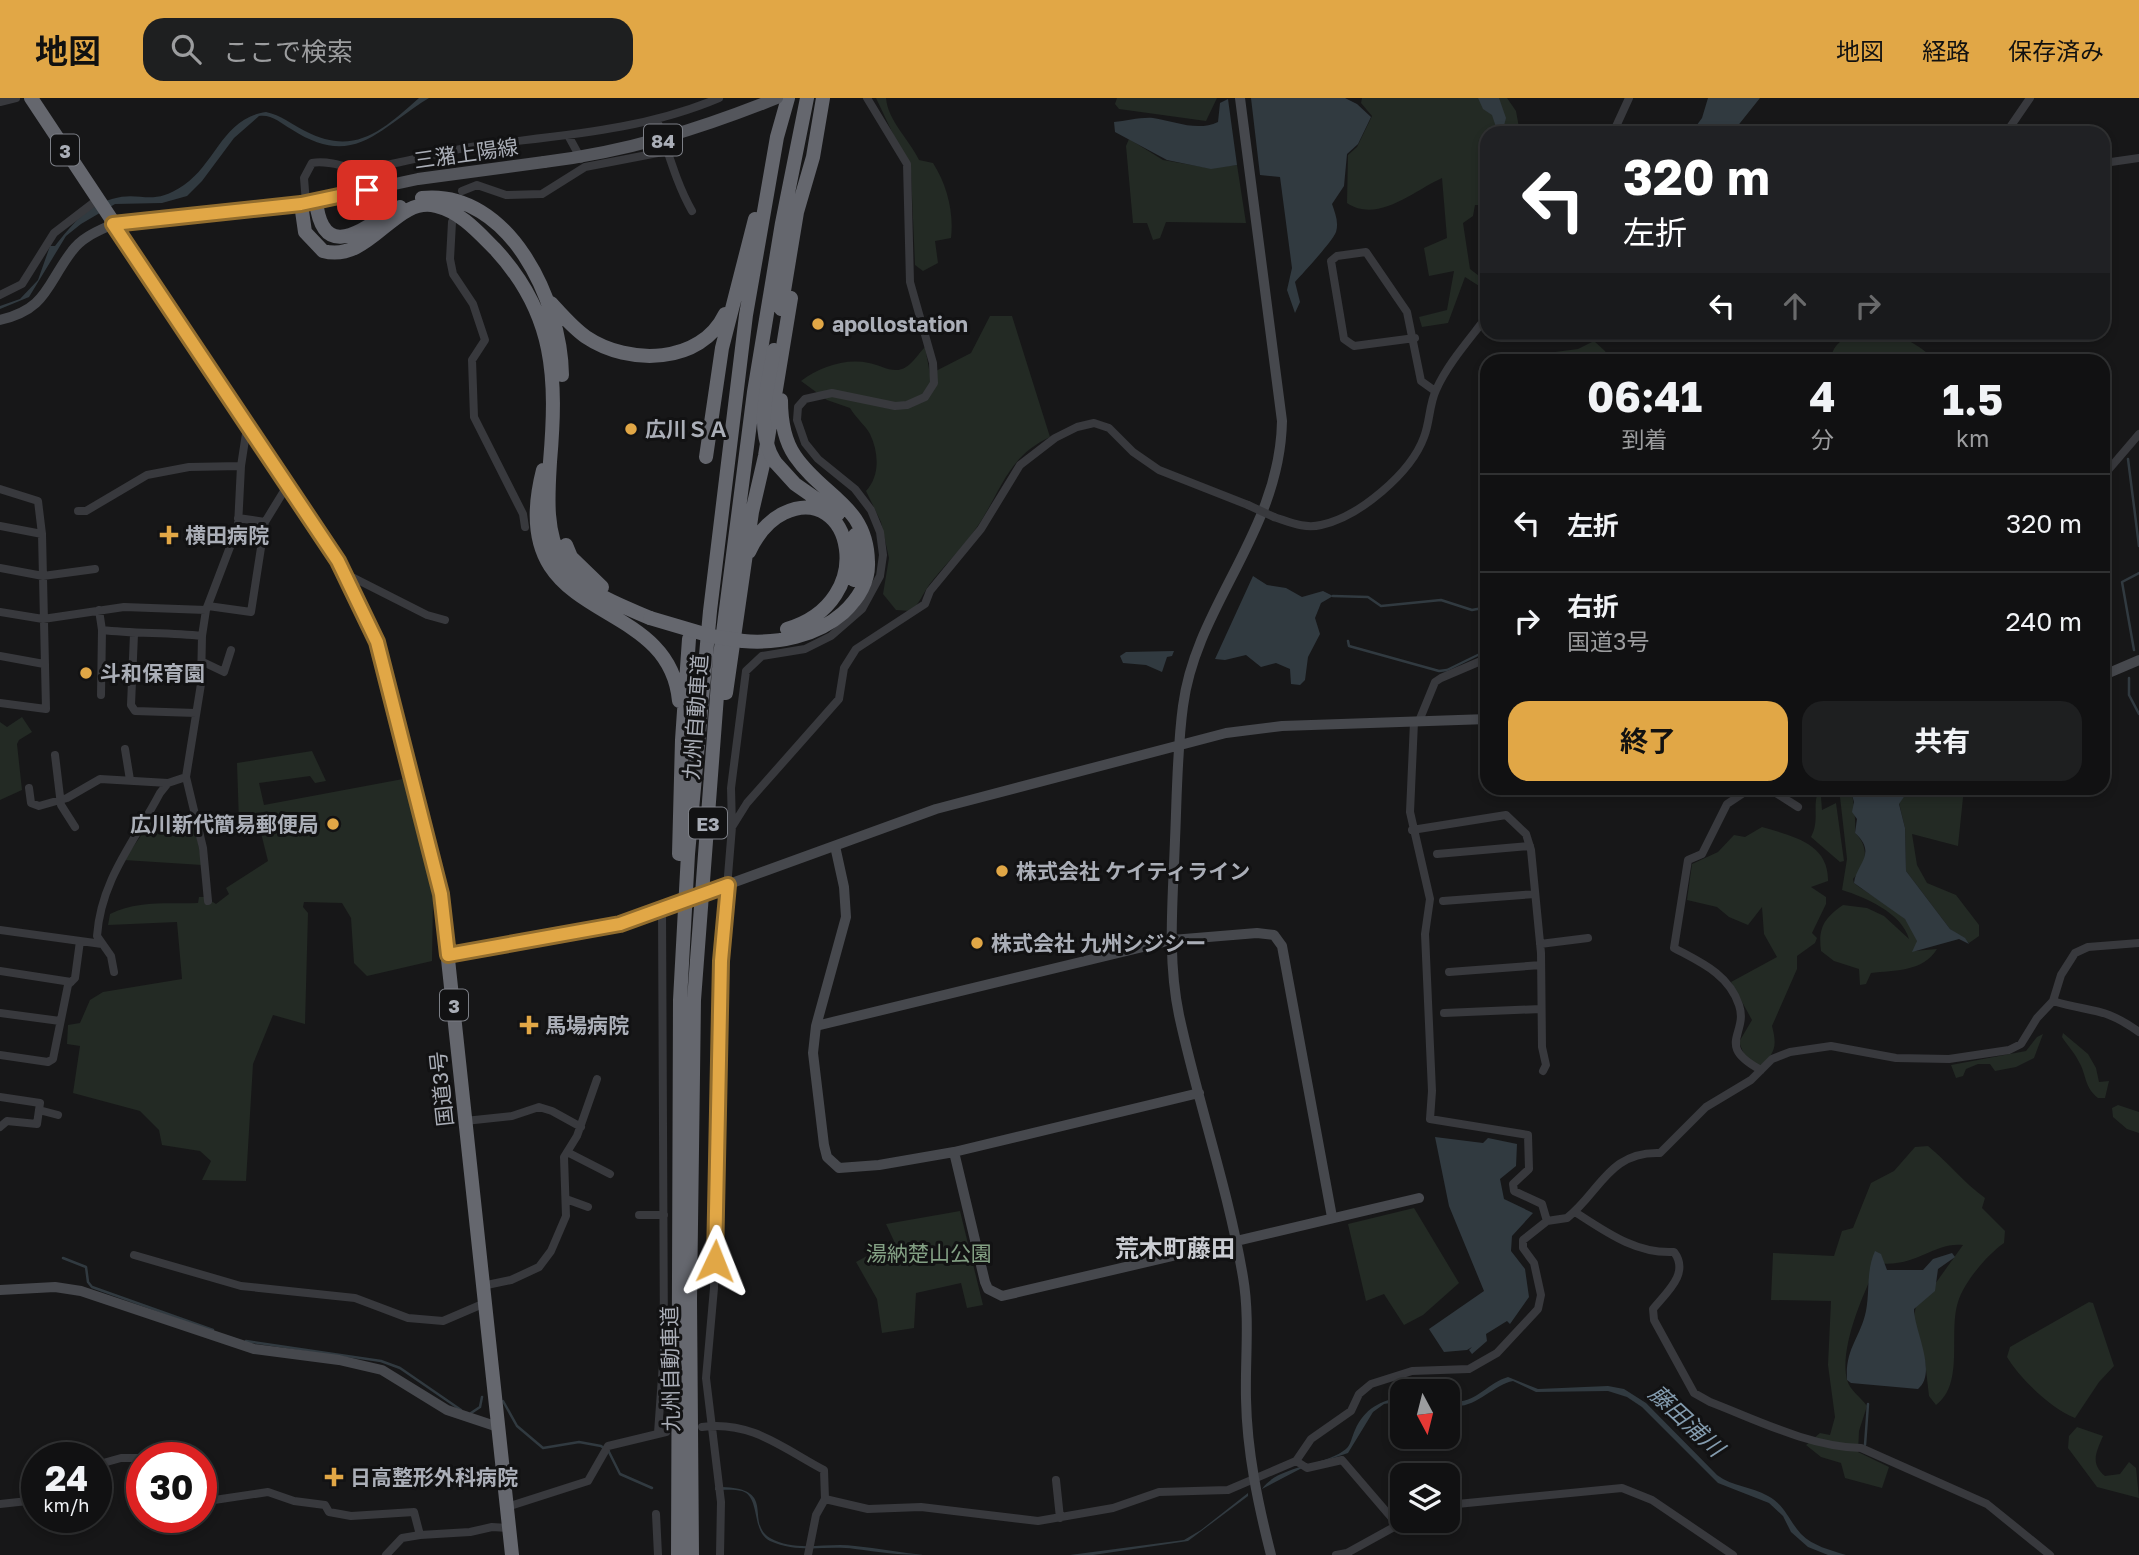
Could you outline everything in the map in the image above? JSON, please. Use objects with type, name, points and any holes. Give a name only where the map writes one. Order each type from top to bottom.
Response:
[{"type":"highway","name":"国道3号","points":[[31,98],[345,574],[377,642],[438,880],[512,1555]]},
{"type":"highway","name":"九州自動車道","points":[[678,1555],[680,1000],[688,854],[710,611],[746,315],[778,137],[788,98]]},
{"type":"highway","name":"九州自動車道","points":[[692,1555],[690,1300],[694,1000],[720,656],[741,484],[782,223],[807,98]]},
{"type":"highway","points":[[813,630],[849,593],[858,562],[858,546],[846,520],[795,484],[775,462],[766,442],[764,416],[797,212],[813,157],[823,98]]},
{"type":"highway","points":[[706,457],[722,348],[778,137]]},
{"type":"highway","points":[[307,202],[324,231],[341,238],[353,235],[420,198],[441,196],[462,201],[483,212],[520,248],[548,299],[560,341],[562,370],[557,507],[561,533],[571,557],[607,592],[652,614]]},
{"type":"highway","points":[[307,202],[305,232],[312,242],[334,254],[360,247],[402,215],[419,207],[434,205],[471,224],[505,260],[529,298],[549,342],[554,394],[549,513],[552,536],[562,560],[575,578],[598,595],[652,614],[743,636],[784,639],[830,624],[854,603],[865,583],[868,547],[863,529],[851,511],[795,456],[786,438],[781,414],[780,374]]},
{"type":"highway","points":[[548,299],[588,338],[622,352],[659,355],[695,346],[712,334],[735,293]]},
{"type":"highway","points":[[712,777],[743,568],[780,374],[791,298]]},
{"type":"highway","points":[[551,450],[537,496],[541,548],[554,573],[572,592],[641,634],[660,649],[677,681],[682,740]]},
{"type":"highway","points":[[743,568],[762,530],[774,518],[789,511],[802,509],[823,513],[838,527],[846,541],[848,568],[842,586],[821,611],[794,627],[743,636]]},
{"type":"highway","points":[[680,1000],[682,740],[689,639]]},
{"type":"main road","name":"三潴上陽線","points":[[104,210],[307,202],[418,179],[589,157],[667,139],[777,98]]},
{"type":"street","points":[[0,102],[16,98]]},
{"type":"street","points":[[307,202],[304,178],[312,163],[322,161],[346,168],[367,168],[482,145],[569,137],[657,120],[719,98]]},
{"type":"street","points":[[720,1555],[721,1502],[706,1378],[714,1288],[724,886],[732,827],[730,789],[746,671],[762,656],[805,649],[831,636],[862,609],[880,576],[883,555],[880,532],[871,510],[855,489],[818,459],[804,443],[797,420],[798,407],[805,399],[832,393],[895,406],[907,405],[925,397],[934,383],[933,363],[910,282],[906,164],[867,98]]},
{"type":"street","points":[[1241,98],[1282,421],[1281,452],[1265,509],[1192,665],[1183,702],[1178,745],[1172,940],[1179,1013],[1236,1241],[1247,1310],[1246,1400],[1254,1480],[1271,1555]]},
{"type":"street","points":[[1616,126],[1629,98]]},
{"type":"street","points":[[2011,126],[2030,98]]},
{"type":"street","points":[[657,120],[679,188],[692,211]]},
{"type":"street","points":[[569,137],[585,167]]},
{"type":"street","points":[[462,191],[466,187],[477,185],[506,195],[541,194],[585,167],[668,150]]},
{"type":"street","points":[[2110,162],[2139,158]]},
{"type":"street","points":[[0,295],[22,284],[54,233],[104,210]]},
{"type":"street","points":[[0,320],[20,315],[34,307],[73,249],[87,236],[104,210]]},
{"type":"street","points":[[452,222],[450,259],[453,274],[473,304],[485,340],[472,360],[474,417],[523,514],[525,527]]},
{"type":"street","points":[[1415,338],[1354,346],[1344,339],[1331,261],[1338,256],[1366,252],[1407,312],[1415,338],[1421,381],[1435,391]]},
{"type":"street","points":[[732,827],[747,803],[839,699],[844,668],[856,649],[925,604],[930,591],[1001,499],[1020,464],[1055,438],[1077,427],[1094,423],[1108,428],[1133,452],[1159,470],[1274,517],[1301,526],[1320,526],[1379,495],[1415,455],[1424,437],[1435,391],[1480,326]]},
{"type":"street","points":[[208,901],[203,848],[186,777],[203,663],[201,636],[207,608],[238,519],[241,466],[247,427]]},
{"type":"street","points":[[2110,468],[2139,434]]},
{"type":"street","points":[[78,512],[86,511],[147,475],[189,467],[241,466]]},
{"type":"street","points":[[0,612],[43,619],[99,610],[151,606],[251,612],[265,522],[287,486]]},
{"type":"street","points":[[0,489],[38,501],[42,534],[46,709],[0,703]]},
{"type":"street","points":[[238,519],[265,522]]},
{"type":"street","points":[[0,526],[42,534]]},
{"type":"street","points":[[0,568],[43,576],[95,569]]},
{"type":"street","points":[[345,574],[428,615],[445,620]]},
{"type":"street","points":[[99,610],[102,630],[101,695]]},
{"type":"street","points":[[102,630],[134,634],[156,631],[201,636]]},
{"type":"street","points":[[134,634],[131,705],[135,711],[195,713]]},
{"type":"street","points":[[203,663],[224,672],[231,650]]},
{"type":"street","points":[[0,656],[44,664]]},
{"type":"street","points":[[2110,672],[2139,660]]},
{"type":"street","points":[[1480,661],[1441,677],[1417,721],[1412,830],[1430,899],[1425,934],[1430,997],[1430,1119],[1528,1135],[1529,1169],[1513,1185],[1514,1191],[1542,1203],[1547,1221]]},
{"type":"street","points":[[448,955],[620,924],[936,809],[1178,745],[1255,728],[1480,719]]},
{"type":"street","points":[[125,749],[130,780]]},
{"type":"street","points":[[55,755],[60,801],[75,827]]},
{"type":"street","points":[[29,788],[31,803],[38,806],[60,801],[100,779],[168,783],[186,777]]},
{"type":"street","points":[[114,972],[111,956],[97,936],[102,902],[118,860],[168,783]]},
{"type":"street","points":[[1740,795],[1727,804],[1702,854],[1688,860],[1674,948],[1709,967],[1731,988],[1742,1015],[1736,1032],[1737,1051],[1743,1059],[1761,1070]]},
{"type":"street","points":[[1780,795],[1798,807]]},
{"type":"street","points":[[1412,830],[1429,824],[1506,815],[1526,834],[1530,846],[1540,944],[1542,1047],[1546,1065],[1543,1071]]},
{"type":"street","points":[[835,846],[844,887],[846,917],[816,1026],[814,1053],[824,1145],[832,1164],[848,1169],[954,1152],[1199,1093]]},
{"type":"street","points":[[1437,855],[1530,846]]},
{"type":"street","points":[[1443,901],[1535,894]]},
{"type":"street","points":[[507,1507],[588,1481],[606,1449],[662,1433],[664,908]]},
{"type":"street","points":[[0,930],[102,944]]},
{"type":"street","points":[[816,1026],[1172,940],[1265,933],[1279,940],[1332,1217]]},
{"type":"street","points":[[1540,944],[1588,938]]},
{"type":"street","points":[[0,1055],[48,1062],[53,1059],[60,1021],[71,982],[75,978],[80,941]]},
{"type":"street","points":[[1301,1464],[1311,1438],[1351,1411],[1359,1394],[1371,1384],[1412,1371],[1469,1369],[1497,1353],[1538,1309],[1541,1295],[1534,1263],[1523,1248],[1523,1240],[1547,1221],[1567,1218],[1575,1212],[1606,1172],[1647,1153],[1660,1153],[1706,1107],[1751,1080],[1772,1059],[1818,1046],[1896,1058],[1950,1059],[2009,1050],[2021,1044],[2037,1018],[2053,1002],[2061,975],[2075,953],[2088,947],[2139,943]]},
{"type":"street","points":[[1449,972],[1541,965]]},
{"type":"street","points":[[0,971],[71,982]]},
{"type":"street","points":[[2053,1002],[2102,1010],[2118,1016],[2139,1032]]},
{"type":"street","points":[[1444,1013],[1541,1009]]},
{"type":"street","points":[[0,1013],[60,1021]]},
{"type":"street","points":[[482,1286],[511,1280],[539,1267],[559,1235],[566,1216],[563,1173],[567,1152],[581,1127],[597,1079]]},
{"type":"street","points":[[0,1097],[40,1103],[37,1125],[7,1121],[0,1127]]},
{"type":"street","points":[[465,1121],[512,1116],[539,1107],[581,1127]]},
{"type":"street","points":[[39,1110],[58,1115]]},
{"type":"street","points":[[567,1152],[610,1174]]},
{"type":"street","points":[[954,1152],[985,1282],[995,1294],[1009,1296],[1419,1198]]},
{"type":"street","points":[[566,1199],[588,1207]]},
{"type":"street","points":[[1575,1212],[1615,1238],[1655,1253],[1674,1252],[1682,1262],[1682,1268],[1672,1287],[1653,1310],[1654,1320],[1694,1394],[1811,1439],[1842,1448],[1861,1448],[1987,1504],[2050,1555]]},
{"type":"street","points":[[639,1215],[664,1214]]},
{"type":"street","points":[[134,1255],[241,1286],[355,1298],[408,1318],[443,1321],[485,1303]]},
{"type":"street","points":[[0,1290],[55,1287],[81,1291],[254,1349],[363,1364],[401,1379],[447,1410],[498,1427]]},
{"type":"street","points":[[702,1427],[734,1426],[768,1437],[824,1470],[825,1499],[816,1515],[808,1555]]},
{"type":"street","points":[[825,1499],[868,1509],[921,1507],[1038,1521],[1113,1508],[1159,1492],[1228,1490],[1301,1464],[1342,1460],[1390,1510]]},
{"type":"street","points":[[1055,1480],[1060,1518]]},
{"type":"street","points":[[1460,1503],[1622,1488],[1652,1500],[1733,1555]]},
{"type":"street","points":[[217,1500],[268,1492],[294,1501],[325,1505],[329,1512],[351,1516],[414,1512],[420,1535]]},
{"type":"street","points":[[0,1504],[21,1502]]},
{"type":"street","points":[[656,1514],[658,1555]]},
{"type":"street","points":[[386,1555],[402,1538],[508,1528]]},
{"type":"street","points":[[1336,1555],[1346,1553],[1390,1528]]},
{"type":"green space","points":[[876,98],[886,98],[895,122],[919,160],[933,163],[948,199],[951,238],[935,241],[938,263],[923,271],[915,265],[911,172]]},
{"type":"green space","points":[[1117,98],[1217,98],[1206,121],[1119,109],[1115,104]]},
{"type":"green space","points":[[1362,98],[1507,98],[1516,111],[1519,126],[1480,126],[1480,205],[1475,205],[1473,216],[1463,223],[1470,269],[1480,277],[1480,287],[1465,277],[1448,323],[1422,327],[1419,317],[1447,310],[1454,271],[1429,276],[1424,248],[1447,238],[1442,178],[1384,207],[1371,210],[1347,203],[1348,155],[1357,147],[1372,116],[1361,103]]},
{"type":"green space","points":[[1129,139],[1163,160],[1209,168],[1237,165],[1246,223],[1166,222],[1160,238],[1153,240],[1147,223],[1133,223],[1126,146]]},
{"type":"green space","points":[[990,316],[1012,316],[1050,437],[1024,454],[1015,465],[977,527],[929,585],[914,608],[911,611],[896,610],[883,594],[889,558],[881,522],[866,491],[874,478],[877,464],[870,434],[850,408],[827,400],[801,381],[825,368],[842,363],[860,362],[892,370],[901,369],[911,363],[925,347],[930,374],[971,353]]},
{"type":"green space","points":[[1907,340],[1928,354],[1832,354],[1842,341]]},
{"type":"green space","points":[[1594,341],[1607,354],[1555,352],[1578,349]]},
{"type":"green space","points":[[22,717],[32,732],[17,744],[22,790],[0,800],[0,722],[7,727]]},
{"type":"green space","points":[[312,751],[326,781],[315,783],[310,776],[259,783],[264,805],[403,779],[422,844],[433,900],[432,961],[367,976],[354,963],[351,918],[342,903],[304,902],[303,907],[308,913],[305,1024],[273,1015],[253,1064],[246,1181],[202,1180],[211,1161],[200,1151],[162,1145],[159,1130],[140,1111],[73,1093],[80,1046],[67,1044],[68,1025],[80,1023],[90,1000],[103,992],[182,979],[177,922],[108,925],[110,914],[142,905],[198,903],[199,897],[205,897],[216,904],[229,894],[226,888],[268,861],[258,821],[239,822],[237,763]]},
{"type":"green space","points":[[1817,795],[1823,795],[1822,810],[1836,803],[1844,861],[1840,862],[1811,837],[1815,823]]},
{"type":"green space","points":[[1840,795],[1852,795],[1855,833],[1863,844],[1865,856],[1862,868],[1853,879],[1854,883],[1907,921],[1917,940],[1914,951],[1937,949],[1931,957],[1916,966],[1871,973],[1866,984],[1860,985],[1859,969],[1834,961],[1821,951],[1824,924],[1831,914],[1843,905],[1867,908],[1884,916],[1909,939],[1899,921],[1882,907],[1842,890],[1847,859]]},
{"type":"green space","points":[[1905,795],[1963,795],[1958,846],[1912,834],[1917,865],[1927,883],[1956,895],[1979,925],[1979,936],[1969,943],[1950,929],[1906,871],[1905,828],[1899,803]]},
{"type":"green space","points":[[154,817],[195,826],[202,865],[124,860]]},
{"type":"green space","points":[[1762,827],[1807,843],[1822,858],[1827,868],[1828,881],[1811,887],[1826,897],[1826,904],[1812,933],[1817,938],[1815,943],[1797,956],[1797,969],[1772,1026],[1774,1049],[1759,1066],[1746,1059],[1739,1042],[1752,1020],[1731,982],[1777,957],[1764,934],[1762,907],[1748,925],[1729,917],[1717,907],[1687,900],[1692,864],[1718,852],[1734,835],[1745,837]]},
{"type":"green space","points":[[2063,1033],[2088,1054],[2096,1068],[2099,1082],[2109,1081],[2105,1098],[2098,1098],[2090,1090],[2082,1067],[2062,1037]]},
{"type":"green space","points":[[2043,1034],[2034,1058],[2016,1067],[1995,1071],[1990,1064],[1978,1064],[1966,1069],[1963,1076],[1956,1078],[1951,1065],[2026,1051],[2037,1037]]},
{"type":"green space","points":[[2118,1105],[2139,1112],[2139,1133],[2127,1129],[2113,1117],[2112,1108]]},
{"type":"green space","points":[[1928,1146],[1985,1198],[1982,1208],[2005,1231],[2004,1243],[1990,1254],[1961,1294],[1955,1314],[1953,1371],[1945,1396],[1936,1405],[1929,1396],[1925,1361],[1913,1321],[1917,1301],[1930,1291],[1963,1245],[1942,1247],[1903,1262],[1878,1263],[1854,1320],[1845,1367],[1849,1384],[1867,1406],[1859,1431],[1858,1452],[1889,1467],[1882,1488],[1845,1478],[1841,1463],[1821,1457],[1806,1445],[1820,1433],[1830,1435],[1835,1417],[1828,1365],[1831,1301],[1771,1300],[1773,1253],[1834,1256],[1842,1231],[1853,1228],[1871,1183],[1894,1171],[1915,1147]]},
{"type":"green space","points":[[1414,1208],[1459,1283],[1423,1315],[1404,1325],[1384,1294],[1366,1301],[1348,1224]]},
{"type":"green space","name":"湯納楚山公園","points":[[960,1211],[983,1305],[967,1308],[961,1283],[916,1293],[914,1328],[882,1333],[877,1299],[856,1262],[894,1241],[886,1224]]},
{"type":"green space","points":[[2089,1302],[2093,1303],[2114,1366],[2099,1382],[2075,1418],[2056,1408],[2037,1392],[2007,1357],[2010,1347]]},
{"type":"green space","points":[[2077,1427],[2103,1436],[2096,1462],[2105,1476],[2120,1474],[2129,1462],[2136,1468],[2139,1498],[2097,1487],[2068,1448],[2069,1436]]},
{"type":"shaded area","points":[[419,98],[429,98],[380,132],[364,141],[349,145],[332,146],[313,141],[272,118],[259,116],[234,138],[202,181],[187,196],[162,203],[115,204],[81,224],[66,236],[29,297],[0,309],[0,306],[20,299],[38,280],[50,246],[55,246],[73,224],[94,206],[122,197],[154,197],[172,192],[195,176],[230,132],[251,116],[266,112],[323,138],[354,140],[380,129]]},
{"type":"shaded area","points":[[1251,98],[1345,98],[1357,104],[1371,117],[1358,144],[1347,154],[1344,186],[1332,204],[1337,221],[1336,232],[1295,282],[1300,302],[1295,313],[1287,290],[1292,268],[1280,177],[1260,175]]},
{"type":"shaded area","points":[[1478,98],[1499,98],[1506,118],[1504,126],[1496,126],[1492,115],[1483,109]]},
{"type":"shaded area","points":[[1708,98],[1760,98],[1738,126],[1696,126],[1702,118]]},
{"type":"shaded area","points":[[1228,99],[1237,165],[1211,169],[1167,160],[1115,132],[1114,122],[1144,118],[1194,126],[1210,125],[1218,122],[1220,103]]},
{"type":"shaded area","points":[[1253,576],[1267,585],[1286,588],[1302,597],[1323,591],[1333,596],[1321,603],[1315,618],[1320,634],[1308,657],[1305,680],[1300,685],[1291,684],[1290,669],[1276,663],[1261,667],[1246,655],[1225,660],[1215,659]]},
{"type":"shaded area","points":[[1174,651],[1172,656],[1167,657],[1162,672],[1146,665],[1123,663],[1120,656],[1126,652]]},
{"type":"shaded area","points":[[1852,795],[1905,795],[1899,804],[1905,828],[1906,871],[1950,929],[1965,938],[1969,944],[1959,939],[1912,952],[1917,941],[1905,919],[1854,883],[1864,859],[1865,847],[1855,833],[1857,819],[1852,812]]},
{"type":"shaded area","points":[[1435,1137],[1483,1143],[1488,1138],[1517,1144],[1516,1166],[1500,1179],[1504,1199],[1533,1213],[1512,1236],[1511,1251],[1525,1269],[1529,1297],[1510,1324],[1507,1321],[1486,1334],[1487,1341],[1472,1354],[1469,1350],[1472,1347],[1444,1352],[1429,1329],[1484,1291],[1449,1206]]},
{"type":"shaded area","points":[[1875,1251],[1881,1254],[1887,1270],[1923,1270],[1933,1259],[1952,1253],[1955,1257],[1938,1269],[1935,1291],[1914,1309],[1926,1362],[1924,1382],[1918,1389],[1851,1383],[1847,1380],[1848,1360],[1866,1311],[1869,1273]]},
{"type":"shaded area","points":[[1508,1377],[1538,1389],[1608,1386],[1624,1389],[1646,1403],[1717,1475],[1768,1496],[1779,1504],[1797,1529],[1811,1542],[1846,1555],[1828,1555],[1808,1547],[1791,1532],[1783,1516],[1769,1503],[1718,1483],[1642,1407],[1627,1397],[1608,1391],[1536,1392],[1513,1381],[1473,1402],[1460,1406],[1460,1402],[1472,1398]]},
{"type":"shaded area","points":[[1390,1399],[1390,1403],[1373,1412],[1348,1453],[1300,1469],[1262,1489],[1279,1475],[1327,1459],[1346,1449],[1363,1416]]},
{"type":"shaded area","points":[[715,1487],[735,1488],[748,1492],[754,1498],[763,1531],[780,1542],[801,1546],[844,1545],[924,1555],[781,1545],[764,1537],[748,1495],[739,1490],[715,1490]]},
{"type":"shaded area","points":[[1248,1493],[1248,1496],[1188,1541],[1093,1555],[1070,1555],[1184,1540]]},
{"type":"waterway","points":[[2128,459],[2139,546]]},
{"type":"waterway","points":[[2134,650],[2122,582],[2139,573]]},
{"type":"waterway","points":[[1333,596],[1368,597],[1381,606],[1441,600],[1472,610],[1480,608]]},
{"type":"waterway","points":[[1348,641],[1349,646],[1439,671],[1447,670],[1480,654]]},
{"type":"waterway","points":[[2129,678],[2129,695],[2139,714]]},
{"type":"waterway","points":[[63,1258],[86,1267],[88,1282],[92,1287],[213,1330]]},
{"type":"waterway","points":[[246,1341],[381,1361],[400,1368],[461,1410]]},
{"type":"waterway","points":[[471,1413],[480,1407],[482,1397]]},
{"type":"waterway","points":[[503,1401],[517,1426],[543,1448],[579,1442],[601,1446],[609,1452],[620,1474],[652,1488]]},
{"type":"waterway","points":[[1865,1445],[1868,1404]]},
{"type":"place","name":"apollostation","points":[[818,324]]},
{"type":"place","name":"広川ＳＡ","points":[[631,429]]},
{"type":"place","name":"横田病院","points":[[169,535]]},
{"type":"place","name":"斗和保育園","points":[[86,673]]},
{"type":"place","name":"広川新代簡易郵便局","points":[[333,824]]},
{"type":"place","name":"株式会社 ケイティライン","points":[[1002,871]]},
{"type":"place","name":"株式会社 九州シジシー","points":[[977,943]]},
{"type":"place","name":"馬場病院","points":[[529,1025]]},
{"type":"place","name":"日高整形外科病院","points":[[334,1477]]},
{"type":"district","name":"荒木町藤田","points":[[1175,1247]]},
{"type":"route","points":[[367,190],[301,204],[113,224],[338,561],[362,606],[377,642],[432,854],[441,894],[448,955],[620,924],[728,885],[721,961],[715,1261]]},
{"type":"water label","name":"藤田浦川","points":[[1687,1420]]}]
